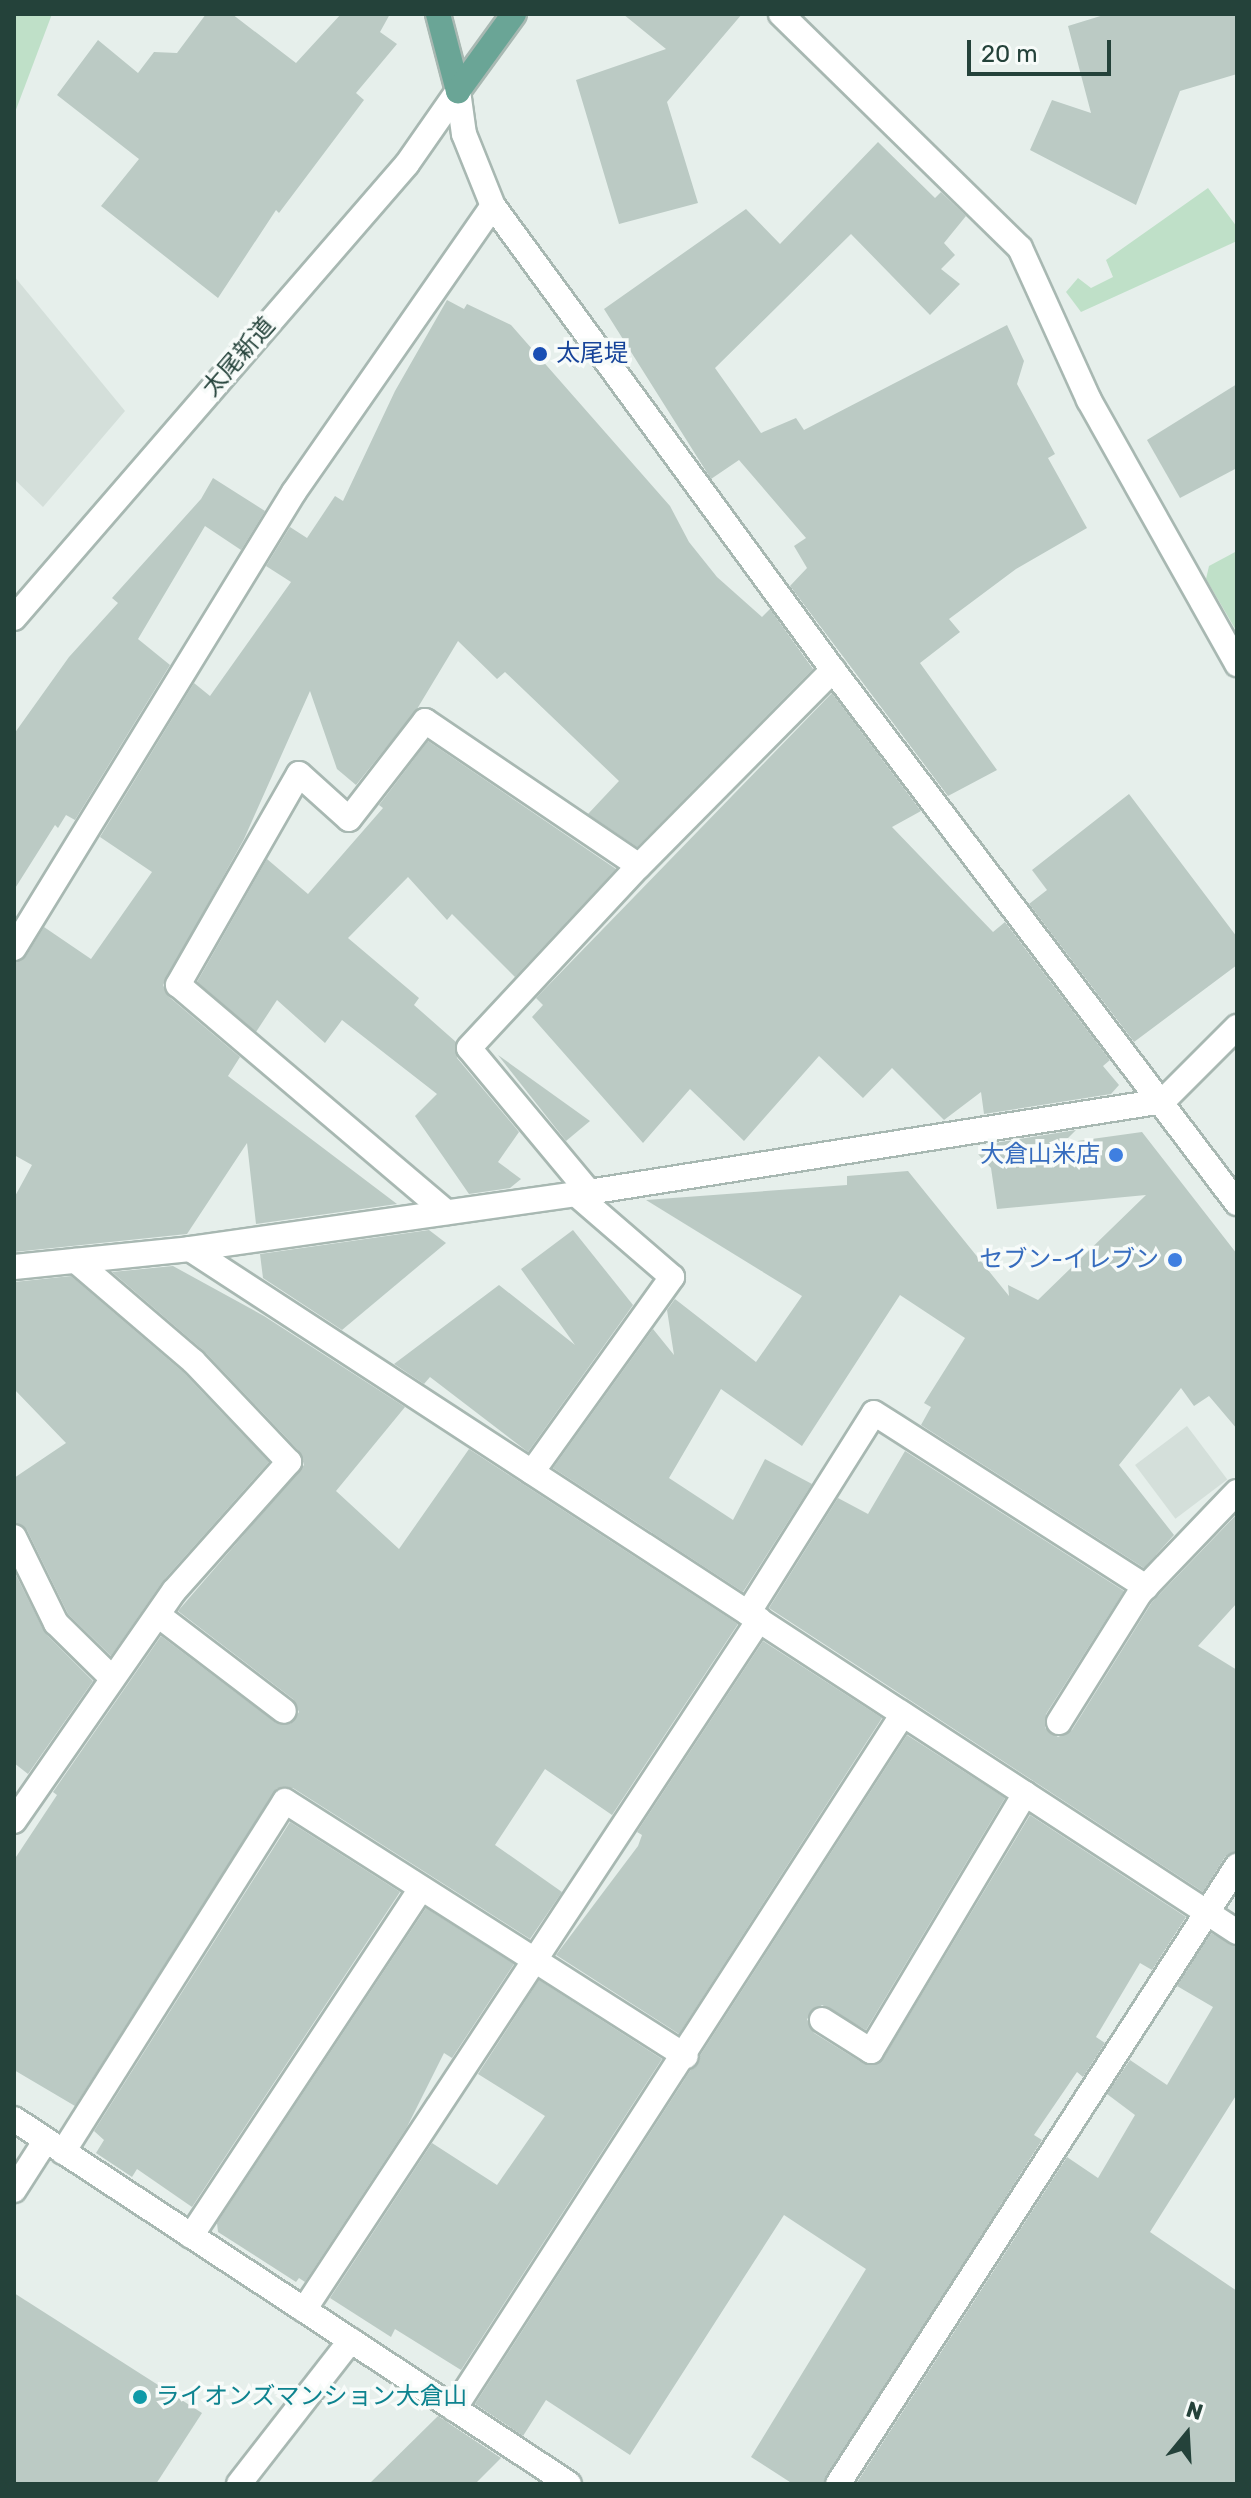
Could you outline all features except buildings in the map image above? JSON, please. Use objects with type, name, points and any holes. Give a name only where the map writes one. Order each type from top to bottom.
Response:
[{"type":"main road","points":[[438,14],[458,91]]},
{"type":"main road","points":[[458,91],[514,14]]},
{"type":"street","points":[[781,14],[1020,248],[1089,400],[1237,664]]},
{"type":"street","points":[[458,91],[464,134],[493,206],[833,670],[1163,1101],[1237,1203]]},
{"type":"street","name":"太尾新道","points":[[14,618],[407,164],[458,91]]},
{"type":"street","points":[[14,948],[294,492],[493,206]]},
{"type":"street","points":[[532,1472],[672,1277],[583,1193],[469,1048],[639,866],[833,670]]},
{"type":"street","points":[[446,1212],[178,985],[299,774],[349,819],[425,721],[639,866]]},
{"type":"street","points":[[14,1267],[190,1249],[583,1193],[1163,1101],[1237,1027]]},
{"type":"street","points":[[190,1249],[1237,1932]]},
{"type":"street","points":[[14,1821],[111,1677],[158,1615],[289,1462],[193,1361],[76,1261]]},
{"type":"street","points":[[304,2310],[535,1961],[753,1617],[874,1413],[1146,1587]]},
{"type":"street","points":[[1059,1722],[1146,1587],[1237,1492]]},
{"type":"street","points":[[14,1537],[56,1623],[111,1677]]},
{"type":"street","points":[[158,1615],[284,1711]]},
{"type":"street","points":[[454,2409],[686,2056],[903,1714]]},
{"type":"street","points":[[822,2020],[871,2051],[1025,1794]]},
{"type":"street","points":[[14,2190],[54,2146],[285,1801],[686,2056]]},
{"type":"street","points":[[838,2484],[1237,1866]]},
{"type":"street","points":[[191,2236],[421,1888]]},
{"type":"street","points":[[14,2119],[569,2484]]},
{"type":"street","points":[[239,2484],[351,2340]]},
{"type":"shaded area","points":[[14,276],[125,411],[43,507],[14,479]]},
{"type":"shaded area","points":[[1187,1426],[1227,1480],[1175,1519],[1135,1465]]},
{"type":"green space","points":[[14,14],[52,14],[14,115]]},
{"type":"green space","points":[[1208,188],[1237,227],[1237,241],[1081,312],[1066,292],[1078,278],[1091,288],[1113,277],[1106,260]]},
{"type":"green space","points":[[1237,551],[1237,632],[1206,579],[1209,566]]},
{"type":"place","name":"太尾堤","points":[[540,354]]},
{"type":"place","name":"大倉山米店","points":[[1116,1155]]},
{"type":"place","name":"セブン-イレブン","points":[[1175,1260]]},
{"type":"place","name":"ライオンズマンション大倉山","points":[[140,2397]]}]
